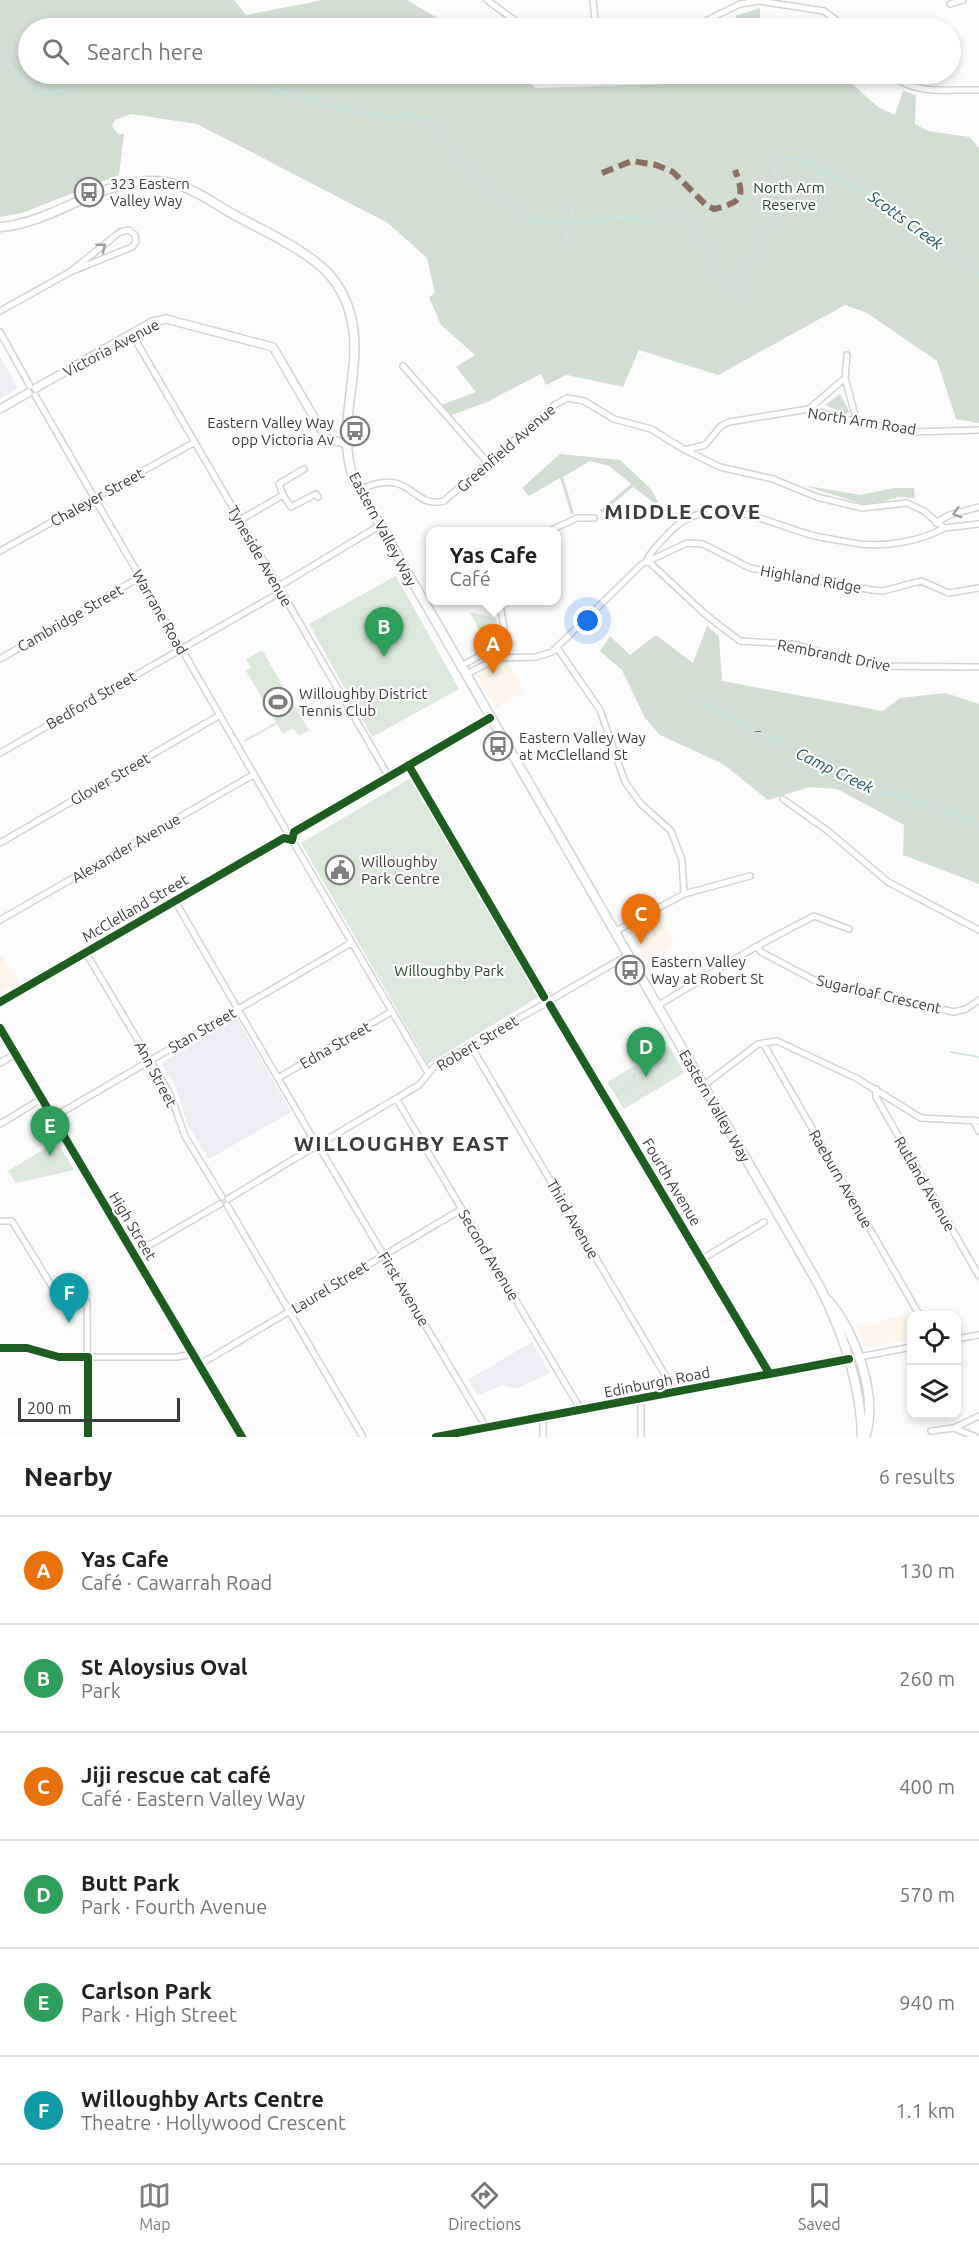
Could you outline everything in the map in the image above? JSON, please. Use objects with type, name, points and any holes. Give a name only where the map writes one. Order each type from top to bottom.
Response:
[{"type":"main road","name":"Eastern Valley Way","points":[[0,227],[33,220],[123,184],[156,181],[190,189],[317,263],[336,283],[351,316],[354,345],[346,444],[352,474],[359,490],[824,1295],[846,1325],[859,1357],[869,1411],[863,1437]]},
{"type":"main road","name":"Eastern Valley Way","points":[[824,1295],[849,1359],[859,1397],[863,1437]]},
{"type":"main road","name":"Edinburgh Road","points":[[436,1437],[455,1436],[849,1359]]},
{"type":"street","points":[[487,0],[511,18]]},
{"type":"street","points":[[593,0],[595,18]]},
{"type":"street","points":[[730,9],[731,0]]},
{"type":"street","points":[[950,4],[963,0]]},
{"type":"street","points":[[712,18],[730,9],[759,1],[808,8],[835,18]]},
{"type":"street","points":[[908,84],[930,90],[979,90]]},
{"type":"street","points":[[0,311],[70,272],[132,247],[136,242],[135,236],[129,230],[120,232],[70,272]]},
{"type":"street","name":"Victoria Avenue","points":[[0,409],[132,334],[163,319],[269,345],[279,355],[326,438],[346,444]]},
{"type":"street","name":"Warrane Road","points":[[0,332],[286,830]]},
{"type":"street","name":"Tyneside Avenue","points":[[132,334],[389,777]]},
{"type":"street","points":[[848,355],[844,378],[857,422]]},
{"type":"street","points":[[403,366],[489,464]]},
{"type":"street","points":[[809,409],[844,378]]},
{"type":"street","name":"Greenfield Avenue","points":[[359,490],[376,483],[397,482],[422,498],[438,503],[449,498],[553,406],[567,398],[584,401],[623,423],[651,429],[685,450]]},
{"type":"street","name":"North Arm Road","points":[[685,450],[705,445],[721,426],[729,422],[809,409],[857,422],[912,432],[979,430]]},
{"type":"street","name":"Chaleyer Street","points":[[0,551],[195,442]]},
{"type":"street","points":[[685,450],[720,467],[773,479],[817,497],[869,509],[907,503],[924,511],[945,528]]},
{"type":"street","points":[[304,469],[279,484],[284,495],[291,507],[316,494],[318,497]]},
{"type":"street","points":[[240,520],[284,495]]},
{"type":"street","points":[[936,523],[949,514],[979,507]]},
{"type":"street","points":[[462,671],[497,658],[537,657],[558,649],[647,560],[673,528],[698,513],[752,514],[814,536],[862,544],[906,541],[945,528],[979,524]]},
{"type":"street","points":[[556,527],[577,518],[594,518]]},
{"type":"street","name":"Bedford Street","points":[[0,753],[279,593],[281,585],[379,526]]},
{"type":"street","name":"Highland Ridge","points":[[647,560],[680,545],[695,543],[709,547],[750,568],[825,583],[847,584],[877,591],[921,581],[949,593],[979,588]]},
{"type":"street","name":"Rembrandt Drive","points":[[647,560],[706,615],[740,641],[792,644],[876,666],[979,667]]},
{"type":"street","name":"Cambridge Street","points":[[0,659],[140,578]]},
{"type":"street","points":[[462,671],[500,644],[504,627],[500,605]]},
{"type":"street","points":[[558,649],[600,710],[625,782],[641,804],[671,831],[682,860],[684,894]]},
{"type":"street","name":"Glover Street","points":[[0,843],[220,715]]},
{"type":"street","points":[[292,840],[284,838],[286,830],[294,832],[490,718]]},
{"type":"street","name":"Fourth Avenue","points":[[409,766],[770,1373]]},
{"type":"street","name":"Alexander Avenue","points":[[0,920],[253,776]]},
{"type":"street","points":[[783,799],[828,831],[888,882],[979,930]]},
{"type":"street","points":[[294,832],[292,840],[428,1073]]},
{"type":"street","name":"McClelland Street","points":[[0,1002],[284,838]]},
{"type":"street","points":[[614,932],[684,894],[750,876]]},
{"type":"street","points":[[134,1254],[315,1144],[323,1143],[321,1150],[315,1144],[175,901]]},
{"type":"street","points":[[657,1006],[757,946],[814,916],[849,929]]},
{"type":"street","name":"Stan Street","points":[[52,1118],[351,943]]},
{"type":"street","name":"Sugarloaf Crescent","points":[[757,946],[761,952],[816,981],[954,1012],[966,1009],[979,1000]]},
{"type":"street","name":"Ann Street","points":[[86,952],[170,1094],[185,1136],[363,1437]]},
{"type":"street","name":"Robert Street","points":[[323,1143],[397,1100],[419,1085],[428,1073],[471,1046],[628,955]]},
{"type":"street","name":"Edna Street","points":[[278,1078],[391,1012]]},
{"type":"street","name":"High Street","points":[[0,1028],[242,1437]]},
{"type":"street","points":[[703,1086],[763,1043],[782,1043],[876,1089],[921,1118],[976,1120],[979,1131]]},
{"type":"street","name":"Raeburn Avenue","points":[[763,1043],[917,1311]]},
{"type":"street","name":"Third Avenue","points":[[471,1046],[675,1392]]},
{"type":"street","points":[[0,1063],[15,1054]]},
{"type":"street","name":"Rutland Avenue","points":[[876,1089],[876,1097],[912,1163],[979,1276]]},
{"type":"street","points":[[0,1124],[41,1099]]},
{"type":"street","name":"Second Avenue","points":[[397,1100],[581,1410]]},
{"type":"street","name":"First Avenue","points":[[321,1150],[487,1429]]},
{"type":"street","name":"Laurel Street","points":[[199,1365],[462,1209]]},
{"type":"street","points":[[0,1221],[12,1221],[53,1288],[87,1302],[88,1437]]},
{"type":"street","points":[[702,1259],[764,1222]]},
{"type":"street","points":[[961,1338],[979,1335]]},
{"type":"street","points":[[0,1348],[27,1348],[57,1357],[173,1357],[193,1354]]},
{"type":"street","name":"Edinburgh Road","points":[[849,1359],[907,1348]]},
{"type":"street","points":[[641,1399],[641,1437]]},
{"type":"street","points":[[931,1431],[954,1428],[979,1416]]},
{"type":"street","points":[[543,1418],[543,1437]]},
{"type":"street","points":[[954,1428],[976,1437]]},
{"type":"shaded area","points":[[0,357],[18,388],[0,399]]},
{"type":"shaded area","points":[[493,664],[507,664],[524,692],[496,708],[476,674]]},
{"type":"shaded area","points":[[657,914],[675,944],[646,961],[628,930]]},
{"type":"shaded area","points":[[0,953],[19,982],[0,992]]},
{"type":"shaded area","points":[[237,1018],[291,1112],[209,1159],[188,1126],[176,1087],[162,1063]]},
{"type":"shaded area","points":[[907,1315],[907,1341],[866,1347],[856,1325]]},
{"type":"shaded area","points":[[532,1342],[550,1373],[516,1389],[504,1385],[478,1395],[468,1380]]},
{"type":"green space","name":"North Arm Reserve","points":[[0,0],[234,0],[246,15],[323,0],[407,0],[437,18],[18,18],[18,84],[531,84],[536,88],[667,84],[852,84],[878,107],[895,115],[903,91],[916,95],[915,124],[928,131],[970,137],[979,148],[979,423],[956,419],[937,361],[867,313],[845,305],[718,375],[639,350],[623,387],[567,375],[546,385],[541,374],[485,403],[452,415],[441,405],[476,392],[456,367],[475,355],[441,325],[429,297],[435,293],[427,258],[388,223],[197,124],[131,114],[115,120],[112,126],[118,134],[124,134],[119,175],[22,213],[0,217]]},
{"type":"green space","points":[[760,8],[760,18],[736,18],[735,16]]},
{"type":"green space","points":[[840,394],[849,411],[846,414],[825,405]]},
{"type":"green space","points":[[560,454],[620,460],[651,489],[659,504],[676,516],[678,521],[676,523],[672,516],[633,487],[602,513],[600,510],[631,484],[609,466],[590,461],[563,477],[574,513],[571,514],[560,478],[529,496],[522,488]]},
{"type":"green space","points":[[802,485],[860,495],[895,488],[914,488],[915,498],[898,497],[869,506]]},
{"type":"green space","points":[[396,576],[459,689],[372,737],[309,624]]},
{"type":"green space","points":[[470,612],[496,618],[498,629],[484,640]]},
{"type":"green space","points":[[707,626],[719,636],[722,681],[883,711],[900,698],[946,693],[979,704],[979,884],[903,855],[904,825],[837,789],[809,787],[768,800],[723,764],[660,735],[645,718],[622,670],[600,651],[610,636],[630,655],[656,635],[693,663]]},
{"type":"green space","name":"Willoughby District Tennis Club","points":[[262,650],[297,710],[330,693],[298,712],[309,730],[299,736],[293,728],[283,734],[277,724],[245,742],[244,740],[276,722],[246,671],[251,667],[246,659]]},
{"type":"green space","name":"Willoughby Park","points":[[411,778],[540,996],[428,1064],[301,843]]},
{"type":"green space","points":[[669,1046],[684,1073],[624,1109],[607,1082]]},
{"type":"green space","points":[[57,1141],[74,1170],[16,1183],[8,1171]]},
{"type":"waterway","name":"Scotts Creek","points":[[0,54],[18,75]]},
{"type":"waterway","name":"Scotts Creek","points":[[25,84],[48,95],[79,84]]},
{"type":"waterway","name":"Scotts Creek","points":[[265,84],[288,95],[360,113],[428,119],[467,169],[526,218],[579,221],[621,217],[637,218],[646,222],[659,218],[672,209],[700,235],[725,285],[737,297],[746,272],[775,213],[775,167],[785,158],[798,158],[898,209],[979,274]]},
{"type":"waterway","name":"Scotts Creek","points":[[565,243],[575,203]]},
{"type":"waterway","name":"Camp Creek","points":[[698,700],[806,758],[844,773],[873,791],[894,794],[979,824]]},
{"type":"waterway","points":[[950,1052],[979,1057]]},
{"type":"waterway","points":[[616,1095],[632,1085],[635,1074],[672,1059]]},
{"type":"marked path","points":[[602,173],[632,161],[656,165],[673,172],[706,205],[714,209],[731,204],[739,197],[740,186],[735,170]]},
{"type":"cycle path","points":[[0,1002],[284,838],[292,840],[294,832],[490,718]]},
{"type":"cycle path","points":[[409,766],[544,997]]},
{"type":"cycle path","points":[[550,1005],[769,1373]]},
{"type":"cycle path","points":[[0,1028],[242,1437]]},
{"type":"cycle path","points":[[0,1348],[27,1348],[59,1357],[88,1357],[88,1437]]},
{"type":"cycle path","points":[[436,1437],[849,1359]]},
{"type":"place","name":"323 Eastern Valley Way","points":[[89,192]]},
{"type":"place","name":"Eastern Valley Way opp Victoria Av","points":[[355,431]]},
{"type":"place","name":"St Aloysius Oval","points":[[384,657]]},
{"type":"place","name":"Yas Cafe","points":[[493,674]]},
{"type":"place","name":"Willoughby District Tennis Club","points":[[278,702]]},
{"type":"place","name":"Eastern Valley Way at McClelland St","points":[[498,746]]},
{"type":"place","name":"Willoughby Park Centre","points":[[340,870]]},
{"type":"place","name":"Jiji rescue cat café","points":[[641,944]]},
{"type":"place","name":"Eastern Valley Way at Robert St","points":[[630,970]]},
{"type":"place","name":"Butt Park","points":[[646,1077]]},
{"type":"place","name":"Carlson Park","points":[[50,1156]]},
{"type":"place","name":"Willoughby Arts Centre","points":[[69,1323]]},
{"type":"district","name":"MIDDLE COVE","points":[[683,511]]},
{"type":"district","name":"WILLOUGHBY EAST","points":[[402,1143]]}]
